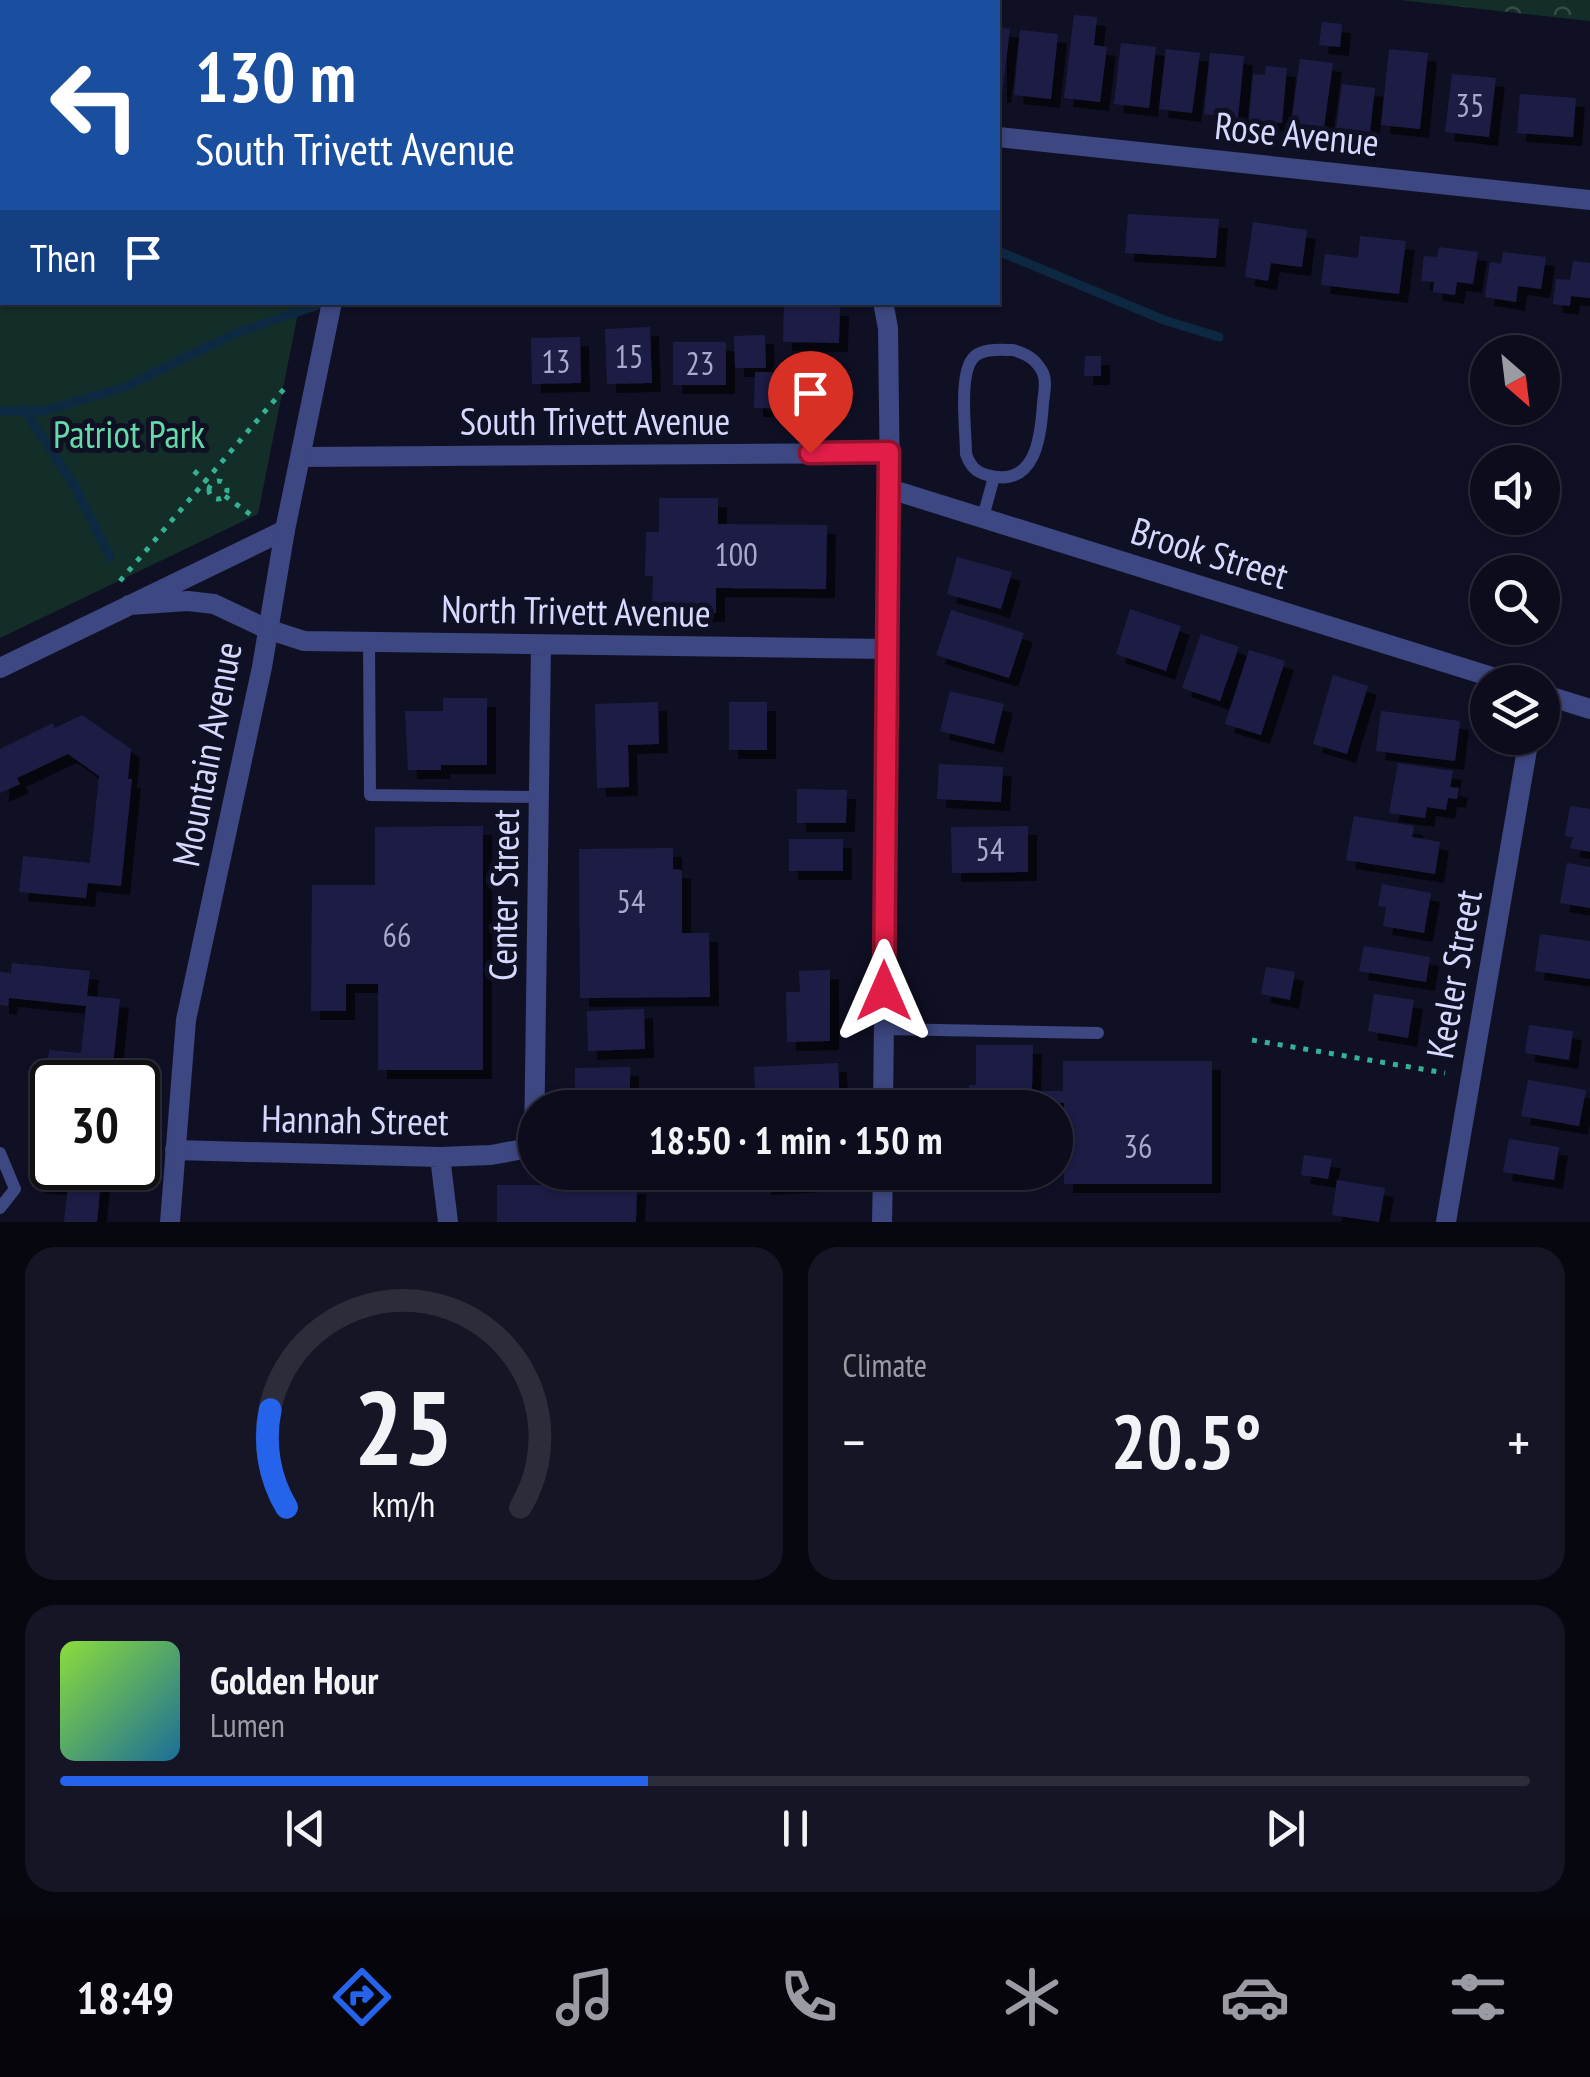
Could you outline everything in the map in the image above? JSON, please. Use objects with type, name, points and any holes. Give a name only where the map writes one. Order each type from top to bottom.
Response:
[{"type":"street","name":"Rose Avenue","points":[[1000,136],[1590,200]]},
{"type":"street","name":"Mountain Avenue","points":[[170,1222],[186,1020],[262,668],[285,530],[331,305]]},
{"type":"street","points":[[883,1090],[890,489],[888,328],[884,305]]},
{"type":"street","name":"South Trivett Avenue","points":[[302,457],[889,452]]},
{"type":"street","name":"Brook Street","points":[[890,489],[1470,670]]},
{"type":"street","points":[[0,668],[285,530]]},
{"type":"street","name":"North Trivett Avenue","points":[[129,605],[188,601],[214,604],[304,641],[887,649]]},
{"type":"street","name":"Center Street","points":[[535,1090],[541,645]]},
{"type":"street","points":[[1560,700],[1590,709]]},
{"type":"street","name":"Keeler Street","points":[[1446,1222],[1526,755]]},
{"type":"street","name":"Hannah Street","points":[[175,1150],[440,1157],[518,1149]]},
{"type":"street","points":[[440,1157],[448,1222]]},
{"type":"street","points":[[882,1190],[882,1222]]},
{"type":"lane","points":[[1013,350],[1036,361],[1045,377],[1040,446],[1019,471],[994,477],[979,472],[966,454],[965,372],[974,356],[1013,350]]},
{"type":"lane","points":[[983,517],[994,477]]},
{"type":"lane","points":[[369,642],[370,795],[539,796]]},
{"type":"lane","points":[[884,1029],[1098,1032]]},
{"type":"lane","points":[[0,1154],[15,1189],[0,1208]]},
{"type":"path","points":[[120,581],[208,483],[284,389]]},
{"type":"path","points":[[194,471],[208,483],[212,497],[225,496],[224,483],[208,483]]},
{"type":"path","points":[[225,496],[251,515]]},
{"type":"path","points":[[1252,1040],[1446,1073]]},
{"type":"green space","points":[[1401,0],[1590,0],[1590,21]]},
{"type":"green space","name":"Patriot Park","points":[[0,305],[300,305],[258,514],[0,638]]},
{"type":"building","points":[[1074,15],[1097,17],[1094,45],[1107,47],[1100,102],[1064,98]]},
{"type":"building","points":[[1322,22],[1342,24],[1340,47],[1319,45]]},
{"type":"building","points":[[1000,27],[1010,29],[1000,94]]},
{"type":"building","points":[[1020,30],[1058,34],[1051,99],[1014,95]]},
{"type":"building","points":[[1121,43],[1156,47],[1149,108],[1114,104]]},
{"type":"building","points":[[1166,49],[1200,53],[1192,113],[1159,109]]},
{"type":"building","points":[[1389,49],[1428,53],[1420,129],[1381,125]]},
{"type":"building","points":[[1210,53],[1244,56],[1238,118],[1204,114]]},
{"type":"building","points":[[1300,59],[1333,63],[1324,127],[1291,123]]},
{"type":"building","points":[[1266,66],[1287,68],[1282,123],[1249,120],[1253,74],[1265,75]]},
{"type":"building","points":[[1452,74],[1496,78],[1489,137],[1445,132]]},
{"type":"building","points":[[1342,84],[1375,88],[1370,132],[1336,128]]},
{"type":"building","points":[[1520,94],[1576,98],[1573,137],[1517,133]]},
{"type":"building","points":[[1128,214],[1219,219],[1216,258],[1125,253]]},
{"type":"building","points":[[1253,222],[1307,230],[1302,267],[1271,263],[1268,281],[1245,277]]},
{"type":"building","points":[[1360,236],[1406,241],[1399,294],[1321,285],[1325,254],[1358,258]]},
{"type":"building","points":[[1439,247],[1478,252],[1473,284],[1457,282],[1455,295],[1433,292],[1434,282],[1421,281],[1424,256],[1437,257]]},
{"type":"building","points":[[1503,252],[1546,257],[1541,289],[1518,286],[1516,302],[1485,297],[1490,262],[1501,264]]},
{"type":"building","points":[[1573,261],[1590,263],[1590,298],[1571,296],[1570,306],[1553,304],[1556,279],[1570,280]]},
{"type":"building","points":[[784,306],[840,307],[839,343],[783,342]]},
{"type":"building","points":[[650,327],[652,383],[607,384],[605,329]]},
{"type":"building","points":[[765,335],[766,368],[735,368],[734,336]]},
{"type":"building","points":[[580,337],[581,383],[532,384],[531,338]]},
{"type":"building","points":[[673,342],[726,342],[726,385],[673,385]]},
{"type":"building","points":[[1085,356],[1101,356],[1101,376],[1084,376]]},
{"type":"building","points":[[755,372],[823,373],[823,409],[754,408]]},
{"type":"building","points":[[659,498],[718,498],[718,524],[827,525],[826,589],[716,588],[716,613],[652,613],[653,576],[645,576],[646,532],[659,532]]},
{"type":"building","points":[[957,557],[1012,572],[1001,609],[947,594]]},
{"type":"building","points":[[1130,609],[1181,626],[1166,671],[1116,654]]},
{"type":"building","points":[[951,610],[1024,633],[1009,678],[936,655]]},
{"type":"building","points":[[1201,634],[1239,647],[1220,701],[1182,688]]},
{"type":"building","points":[[1249,650],[1285,661],[1261,735],[1225,724]]},
{"type":"building","points":[[1333,675],[1368,686],[1347,754],[1313,744]]},
{"type":"building","points":[[950,691],[1004,704],[994,744],[940,731]]},
{"type":"building","points":[[443,698],[487,698],[487,765],[408,770],[405,711],[443,711]]},
{"type":"building","points":[[658,702],[659,744],[628,745],[629,787],[597,788],[595,704]]},
{"type":"building","points":[[729,702],[767,702],[767,750],[729,750]]},
{"type":"building","points":[[1381,711],[1460,721],[1455,761],[1376,751]]},
{"type":"building","points":[[82,715],[131,749],[128,779],[132,779],[121,886],[88,883],[86,898],[19,892],[23,856],[90,863],[99,776],[68,754],[17,778],[20,784],[0,793],[0,749],[53,723],[55,728]]},
{"type":"building","points":[[1398,763],[1453,771],[1450,787],[1459,788],[1457,799],[1448,798],[1446,810],[1427,807],[1425,818],[1389,813]]},
{"type":"building","points":[[939,764],[1003,767],[1001,802],[937,799]]},
{"type":"building","points":[[797,789],[847,790],[846,823],[797,823]]},
{"type":"building","points":[[1570,806],[1590,809],[1590,852],[1570,848],[1573,837],[1565,836]]},
{"type":"building","points":[[1354,816],[1414,826],[1412,837],[1440,842],[1435,874],[1346,860]]},
{"type":"building","points":[[483,826],[483,1070],[378,1070],[378,984],[346,984],[346,1011],[311,1011],[312,885],[375,885],[375,827]]},
{"type":"building","points":[[1028,826],[1028,872],[952,873],[951,827]]},
{"type":"building","points":[[789,839],[843,839],[843,871],[789,871]]},
{"type":"building","points":[[673,848],[673,869],[682,870],[682,933],[709,933],[710,997],[580,998],[579,849]]},
{"type":"building","points":[[1567,863],[1590,867],[1590,908],[1560,903]]},
{"type":"building","points":[[1382,884],[1431,893],[1424,933],[1383,926],[1386,907],[1378,906]]},
{"type":"building","points":[[1540,934],[1590,941],[1590,979],[1535,971]]},
{"type":"building","points":[[1364,946],[1430,957],[1426,982],[1359,971]]},
{"type":"building","points":[[12,963],[90,971],[87,996],[120,999],[114,1060],[48,1060],[49,1050],[81,1053],[86,1006],[9,998],[8,1006],[0,1005],[0,972],[11,973]]},
{"type":"building","points":[[1266,967],[1295,972],[1290,1000],[1261,994]]},
{"type":"building","points":[[830,970],[830,1041],[787,1042],[786,992],[800,992],[799,971]]},
{"type":"building","points":[[1374,994],[1414,1000],[1408,1038],[1368,1031]]},
{"type":"building","points":[[644,1009],[645,1049],[588,1051],[587,1011]]},
{"type":"building","points":[[1529,1025],[1573,1031],[1569,1060],[1525,1053]]},
{"type":"building","points":[[976,1045],[1033,1045],[1032,1090],[969,1090],[969,1085],[976,1085]]},
{"type":"building","points":[[1063,1061],[1212,1061],[1212,1184],[1073,1184],[1073,1090],[1063,1090]]},
{"type":"building","points":[[838,1063],[839,1090],[755,1090],[754,1067]]},
{"type":"building","points":[[630,1067],[630,1090],[575,1090],[575,1068]]},
{"type":"building","points":[[1528,1080],[1586,1090],[1579,1126],[1521,1116]]},
{"type":"building","points":[[1509,1139],[1559,1147],[1554,1180],[1503,1172]]},
{"type":"building","points":[[1304,1155],[1332,1159],[1328,1179],[1301,1175]]},
{"type":"building","points":[[1337,1180],[1385,1188],[1379,1222],[1332,1215]]},
{"type":"building","points":[[497,1185],[518,1185],[518,1190],[637,1190],[636,1222],[497,1222]]},
{"type":"building","points":[[68,1190],[100,1190],[97,1222],[64,1222]]},
{"type":"waterway","points":[[1000,252],[1164,320],[1219,337]]},
{"type":"waterway","points":[[0,411],[44,411],[125,387],[236,333],[318,305]]},
{"type":"waterway","points":[[24,409],[74,485],[110,557]]},
{"type":"route","points":[[810,453],[889,452],[884,991]]}]
